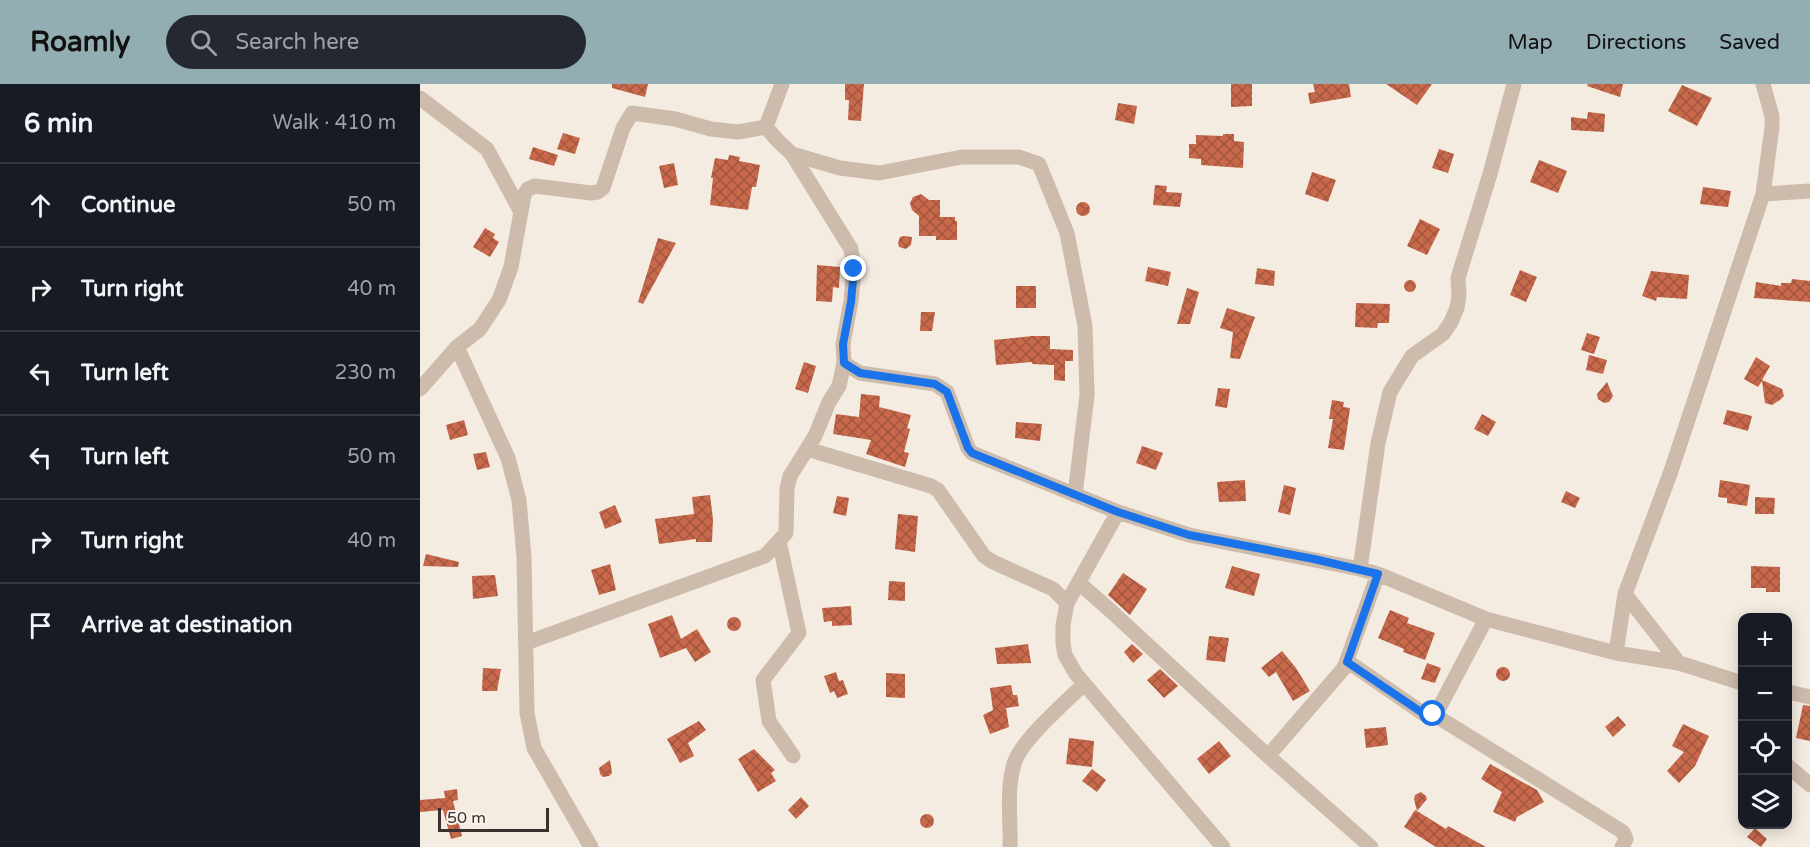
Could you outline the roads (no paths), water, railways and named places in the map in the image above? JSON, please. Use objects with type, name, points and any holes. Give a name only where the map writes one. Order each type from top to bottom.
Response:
[{"type":"street","points":[[766,127],[782,84]]},
{"type":"street","points":[[1360,569],[1378,443],[1390,392],[1412,356],[1443,334],[1457,308],[1458,278],[1490,174],[1514,84]]},
{"type":"street","points":[[1616,653],[1625,594],[1674,462],[1763,194],[1772,116],[1763,84]]},
{"type":"street","points":[[420,98],[487,149],[521,212]]},
{"type":"street","points":[[420,390],[457,347],[480,329],[499,300],[511,267],[524,195],[528,189],[535,186],[598,192],[603,188],[623,129],[632,113],[675,119],[711,129],[738,132],[766,127]]},
{"type":"street","points":[[526,643],[765,556],[786,533],[790,476],[815,436],[829,402],[839,386],[844,363],[843,344],[851,302],[854,269],[851,249],[792,154],[766,127]]},
{"type":"street","points":[[792,154],[840,168],[879,173],[962,157],[1019,157],[1038,164],[1067,233],[1085,326],[1087,395],[1075,495]]},
{"type":"street","points":[[1763,194],[1810,190]]},
{"type":"street","points":[[457,347],[508,458],[519,500],[524,557],[527,713],[534,748],[591,847]]},
{"type":"street","points":[[844,363],[860,373],[942,387],[947,392],[968,448],[972,453],[1118,512],[1189,535],[1360,569],[1378,574],[1486,619],[1616,653],[1679,663],[1738,681]]},
{"type":"street","points":[[807,449],[938,490],[984,556],[1053,589],[1067,603]]},
{"type":"street","points":[[1118,512],[1067,603],[1063,625],[1065,655],[1084,684],[1223,847]]},
{"type":"street","points":[[779,541],[800,633],[763,680],[769,721],[793,756]]},
{"type":"street","points":[[1268,756],[1341,673],[1378,574]]},
{"type":"street","points":[[1079,583],[1371,847]]},
{"type":"street","points":[[1625,594],[1679,663]]},
{"type":"street","points":[[1433,714],[1438,710],[1486,619]]},
{"type":"street","points":[[1347,662],[1424,714],[1433,714],[1623,832],[1626,839],[1622,847]]},
{"type":"street","points":[[1010,847],[1009,801],[1014,762],[1022,747],[1084,684]]},
{"type":"street","points":[[1792,693],[1810,697]]},
{"type":"street","points":[[1792,769],[1810,785]]}]
